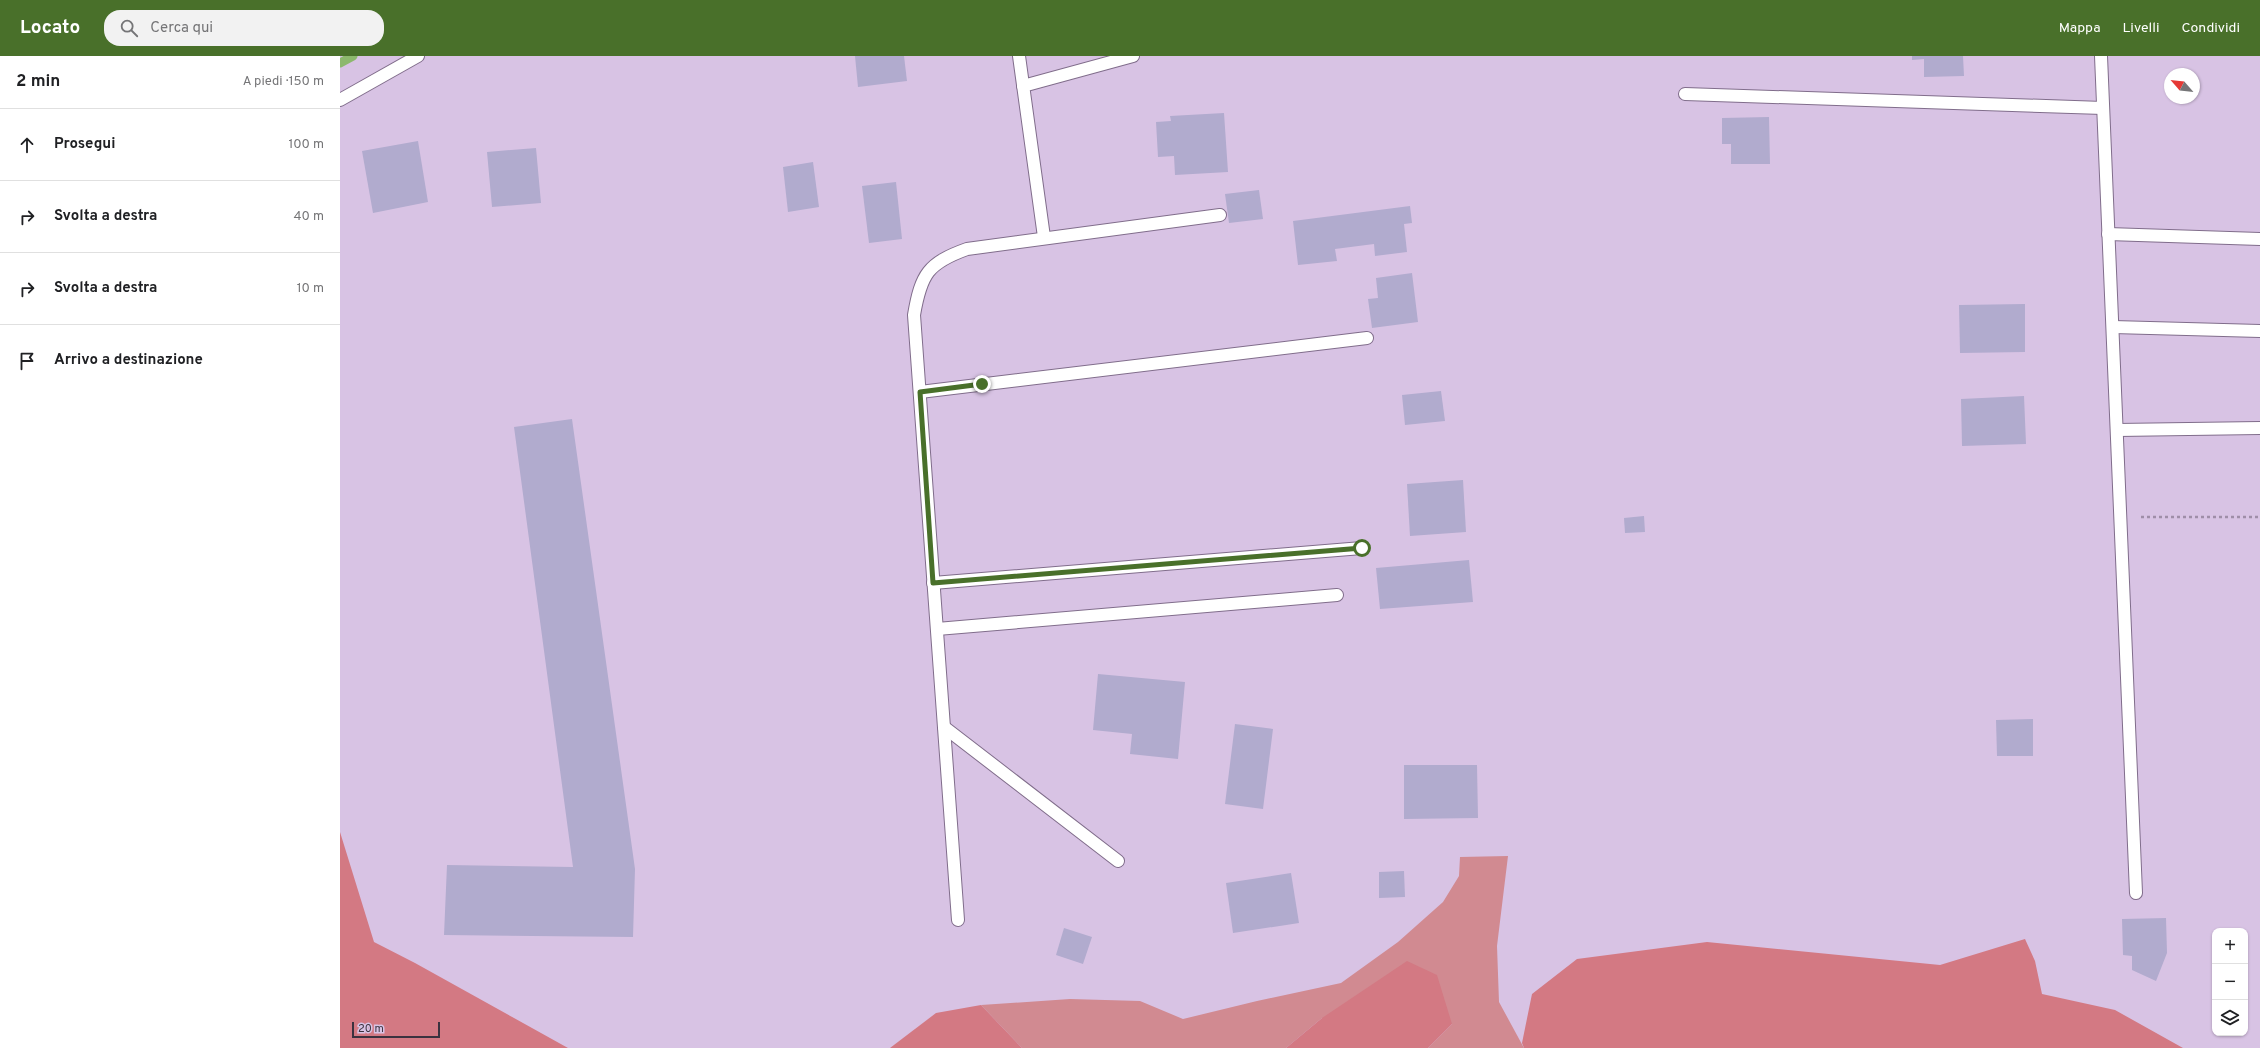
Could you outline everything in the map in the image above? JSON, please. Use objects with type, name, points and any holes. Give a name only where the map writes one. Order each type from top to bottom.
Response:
[{"type":"lane","points":[[340,100],[418,56]]},
{"type":"lane","points":[[1019,56],[1044,237]]},
{"type":"lane","points":[[1023,86],[1133,56]]},
{"type":"lane","points":[[2101,56],[2136,893]]},
{"type":"lane","points":[[1685,94],[2104,108]]},
{"type":"lane","points":[[958,920],[914,315],[922,282],[928,270],[951,255],[967,249],[1044,237],[1220,215]]},
{"type":"lane","points":[[2108,234],[2260,239]]},
{"type":"lane","points":[[2112,327],[2260,331]]},
{"type":"lane","points":[[920,392],[1368,338]]},
{"type":"lane","points":[[2117,430],[2260,428]]},
{"type":"lane","points":[[933,583],[1362,548]]},
{"type":"lane","points":[[937,629],[1337,595]]},
{"type":"lane","points":[[944,727],[1118,861]]},
{"type":"path","points":[[2120,517],[2260,517]]},
{"type":"shaded area","points":[[340,832],[374,942],[415,963],[568,1048],[340,1048]]},
{"type":"shaded area","points":[[1508,856],[1497,946],[1499,1002],[1524,1048],[1428,1048],[1452,1024],[1322,1018],[1286,1048],[1022,1048],[981,1005],[1070,999],[1140,1001],[1183,1019],[1341,983],[1398,942],[1443,902],[1459,876],[1460,857]]},
{"type":"shaded area","points":[[2025,939],[2035,961],[2042,994],[2115,1010],[2183,1048],[1524,1048],[1522,1043],[1532,994],[1577,959],[1707,942],[1940,965]]},
{"type":"shaded area","points":[[1407,961],[1437,975],[1452,1024],[1428,1048],[1286,1048],[1322,1018]]},
{"type":"shaded area","points":[[981,1005],[1022,1048],[890,1048],[936,1013]]},
{"type":"building","points":[[855,56],[904,56],[907,81],[858,87]]},
{"type":"building","points":[[1912,56],[1963,56],[1964,76],[1924,77],[1924,59],[1912,60]]},
{"type":"building","points":[[1224,113],[1228,172],[1175,175],[1174,156],[1158,157],[1156,122],[1171,121],[1170,116]]},
{"type":"building","points":[[1769,117],[1770,164],[1731,164],[1731,144],[1722,144],[1722,118]]},
{"type":"building","points":[[418,141],[428,202],[373,213],[362,151]]},
{"type":"building","points":[[536,148],[541,203],[492,207],[487,152]]},
{"type":"building","points":[[813,162],[819,207],[788,212],[783,167]]},
{"type":"building","points":[[896,182],[902,239],[869,243],[862,186]]},
{"type":"building","points":[[1259,190],[1263,219],[1229,223],[1225,194]]},
{"type":"building","points":[[1410,206],[1412,223],[1404,224],[1407,252],[1375,256],[1374,244],[1335,249],[1337,261],[1298,265],[1293,221]]},
{"type":"building","points":[[1412,273],[1418,322],[1372,328],[1368,299],[1378,298],[1376,278]]},
{"type":"building","points":[[2025,304],[2025,352],[1960,353],[1959,305]]},
{"type":"building","points":[[1441,391],[1445,421],[1405,425],[1402,395]]},
{"type":"building","points":[[2024,396],[2026,444],[1962,446],[1961,399]]},
{"type":"building","points":[[572,419],[635,869],[633,937],[444,935],[447,865],[573,867],[514,427]]},
{"type":"building","points":[[1463,480],[1466,532],[1410,536],[1407,484]]},
{"type":"building","points":[[1644,516],[1645,532],[1625,533],[1624,518]]},
{"type":"building","points":[[1469,560],[1473,602],[1380,609],[1376,568]]},
{"type":"building","points":[[1098,674],[1185,682],[1178,759],[1130,754],[1132,734],[1093,730]]},
{"type":"building","points":[[2033,719],[2033,756],[1997,756],[1996,720]]},
{"type":"building","points":[[1235,724],[1273,729],[1263,809],[1225,804]]},
{"type":"building","points":[[1404,765],[1477,765],[1478,818],[1404,819]]},
{"type":"building","points":[[1404,871],[1405,897],[1379,898],[1379,872]]},
{"type":"building","points":[[1291,873],[1299,923],[1233,933],[1226,883]]},
{"type":"building","points":[[2166,918],[2167,953],[2156,981],[2132,970],[2132,956],[2123,955],[2122,919]]},
{"type":"building","points":[[1064,928],[1092,937],[1083,964],[1056,955]]},
{"type":"waterway","points":[[340,63],[353,56]]},
{"type":"route","points":[[982,384],[920,392],[933,583],[1362,548]]}]
